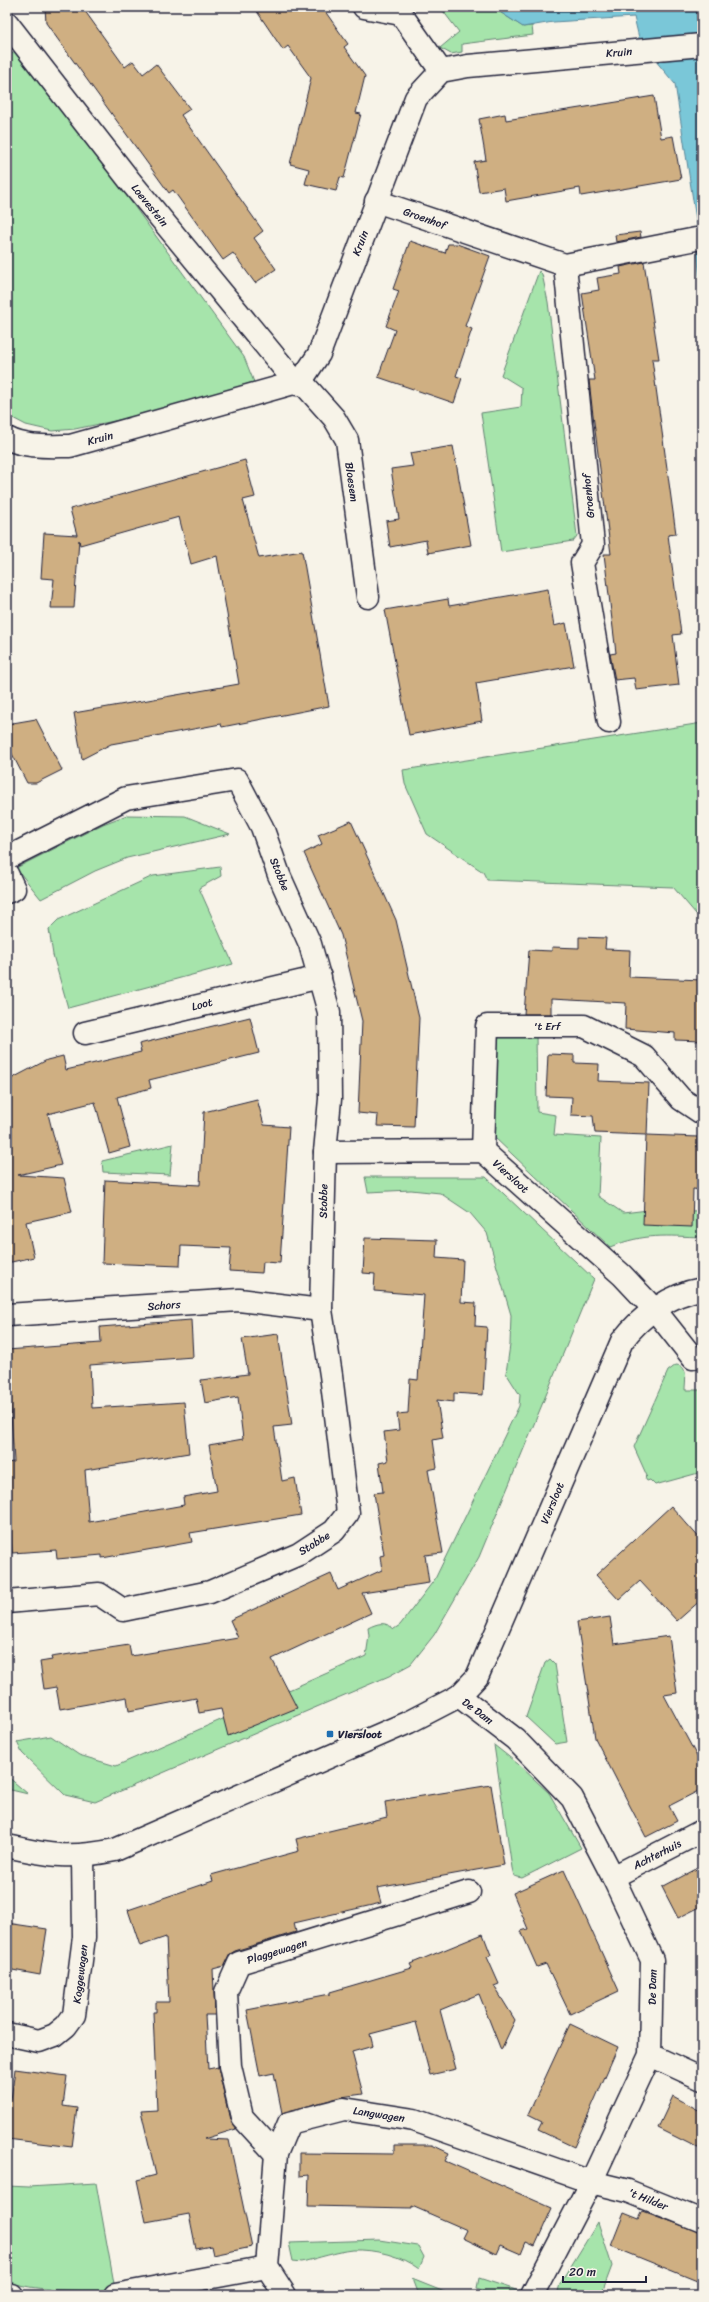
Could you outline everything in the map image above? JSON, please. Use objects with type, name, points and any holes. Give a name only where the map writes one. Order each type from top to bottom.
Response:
[{"type":"street","points":[[364,7],[401,14],[441,71]]},
{"type":"street","name":"Loevestein","points":[[7,23],[130,181],[299,383]]},
{"type":"street","name":"Kruin","points":[[7,438],[13,441],[43,446],[70,446],[299,383],[319,354],[416,98],[441,71],[468,66],[702,45]]},
{"type":"street","name":"Groenhof","points":[[376,202],[565,265],[696,239]]},
{"type":"street","name":"Groenhof","points":[[565,265],[593,545],[582,563],[609,722]]},
{"type":"street","name":"Bloesem","points":[[299,383],[334,418],[347,440],[368,597]]},
{"type":"street","name":"Stobbe","points":[[7,858],[126,798],[237,780],[262,827],[279,875],[310,944],[329,1012],[330,1099],[325,1152],[321,1310],[331,1375],[348,1513],[334,1531],[299,1554],[210,1592],[122,1610],[99,1594],[7,1602]]},
{"type":"street","points":[[7,874],[14,888],[7,892]]},
{"type":"street","name":"Loot","points":[[85,1033],[320,977]]},
{"type":"street","name":"'t Erf","points":[[483,1151],[487,1026],[584,1026],[644,1056],[681,1099],[702,1113]]},
{"type":"street","name":"Viersloot","points":[[325,1152],[483,1151],[622,1275],[655,1310],[694,1358]]},
{"type":"street","name":"Viersloot","points":[[7,1846],[47,1855],[83,1856],[115,1850],[409,1722],[459,1696],[477,1677],[622,1341],[634,1325],[667,1301],[690,1291],[702,1289]]},
{"type":"street","name":"Schors","points":[[7,1316],[239,1300],[321,1310]]},
{"type":"street","name":"De Dam","points":[[459,1696],[515,1739],[572,1798],[613,1877],[652,1960],[650,2055],[591,2182],[532,2295]]},
{"type":"street","name":"Achterhuis","points":[[613,1877],[702,1831]]},
{"type":"street","name":"Koggewagen","points":[[7,2034],[39,2041],[60,2030],[74,2015],[84,1936],[83,1856]]},
{"type":"street","name":"Plaggewagen","points":[[276,2154],[242,2117],[230,2066],[226,1992],[239,1963],[469,1892]]},
{"type":"street","points":[[650,2055],[702,2078]]},
{"type":"street","name":"Langwagen","points":[[267,2267],[276,2154],[289,2123],[344,2109],[414,2120],[591,2182]]},
{"type":"street","name":"'t Hilder","points":[[591,2182],[628,2191],[702,2222]]},
{"type":"street","points":[[115,2295],[267,2267],[285,2295]]},
{"type":"green space","points":[[440,7],[492,7],[523,27],[532,26],[533,35],[462,44],[462,52],[451,54],[440,48],[459,32]]},
{"type":"green space","points":[[16,51],[22,52],[244,357],[254,382],[143,415],[75,429],[52,431],[26,425],[7,415],[7,57]]},
{"type":"green space","points":[[539,271],[542,274],[548,302],[577,536],[573,541],[501,552],[481,413],[521,407],[522,388],[501,375]]},
{"type":"green space","points":[[702,723],[702,921],[673,887],[487,880],[483,872],[427,834],[405,784],[403,770]]},
{"type":"green space","points":[[127,815],[185,816],[230,834],[127,858],[95,871],[41,899],[16,868],[103,824]]},
{"type":"green space","points":[[220,867],[221,876],[199,888],[233,964],[68,1008],[53,955],[49,929],[58,920],[153,876]]},
{"type":"green space","points":[[496,1033],[536,1033],[537,1112],[556,1115],[554,1135],[601,1138],[598,1196],[623,1213],[648,1210],[702,1211],[702,1237],[645,1237],[610,1247],[494,1137]]},
{"type":"green space","points":[[173,1144],[170,1175],[103,1172],[102,1161]]},
{"type":"green space","points":[[365,1177],[486,1177],[594,1279],[479,1557],[434,1635],[411,1664],[389,1676],[95,1802],[65,1795],[22,1753],[17,1742],[51,1736],[79,1755],[116,1766],[366,1656],[369,1636],[368,1628],[375,1625],[384,1624],[391,1626],[394,1629],[400,1625],[435,1579],[519,1406],[520,1395],[506,1373],[510,1345],[511,1315],[487,1233],[470,1213],[440,1193],[411,1190],[368,1192]]},
{"type":"green space","points":[[676,1365],[683,1368],[685,1371],[685,1390],[702,1390],[702,1472],[655,1485],[650,1480],[647,1481],[645,1478],[647,1476],[634,1447],[668,1371]]},
{"type":"green space","points":[[550,1659],[555,1664],[567,1742],[555,1744],[526,1717],[545,1663]]},
{"type":"green space","points":[[494,1745],[518,1764],[549,1793],[581,1848],[522,1878],[514,1876],[512,1868]]},
{"type":"green space","points":[[7,1776],[28,1794],[7,1789]]},
{"type":"green space","points":[[96,2183],[115,2289],[107,2291],[56,2290],[18,2285],[7,2281],[7,2186],[29,2187]]},
{"type":"green space","points":[[598,2222],[612,2266],[601,2295],[557,2295],[560,2284]]},
{"type":"green space","points":[[379,2240],[418,2246],[424,2257],[419,2269],[405,2260],[388,2254],[361,2250],[340,2252],[302,2262],[293,2261],[289,2243]]},
{"type":"green space","points":[[479,2278],[519,2291],[532,2283],[529,2295],[493,2295],[477,2288]]},
{"type":"green space","points":[[412,2279],[452,2295],[418,2295]]},
{"type":"water","points":[[492,7],[696,7],[702,59],[702,224],[697,226],[675,84],[640,42],[634,17],[553,22],[523,27]]},
{"type":"water","points":[[702,246],[702,307],[697,247]]},
{"type":"building","points":[[45,7],[82,7],[125,67],[133,61],[143,74],[156,64],[190,109],[181,115],[263,231],[254,238],[276,269],[255,283],[233,253],[223,260],[173,190],[169,193],[46,23]]},
{"type":"building","points":[[254,7],[322,7],[348,44],[344,47],[365,76],[356,113],[361,114],[344,178],[340,177],[336,191],[305,184],[309,169],[290,164],[311,78],[288,46],[283,50]]},
{"type":"building","points":[[654,96],[661,138],[673,136],[681,179],[581,196],[580,188],[506,201],[504,188],[479,192],[474,162],[486,160],[479,119],[505,114],[506,120]]},
{"type":"building","points":[[640,232],[641,237],[616,242],[615,235]]},
{"type":"building","points":[[410,241],[445,253],[448,244],[457,244],[490,256],[465,326],[472,329],[456,376],[462,378],[454,403],[378,377],[395,330],[386,326],[399,291],[393,289]]},
{"type":"building","points":[[644,262],[659,359],[652,359],[676,534],[668,535],[681,634],[673,635],[679,685],[636,690],[634,678],[615,680],[610,654],[616,653],[604,554],[611,554],[589,380],[595,380],[582,293],[599,290],[597,278],[621,274],[620,267]]},
{"type":"building","points":[[453,446],[471,545],[428,553],[426,540],[390,547],[386,521],[399,519],[391,469],[413,466],[410,453]]},
{"type":"building","points":[[245,460],[255,497],[243,500],[259,558],[302,551],[329,706],[222,727],[221,724],[111,744],[82,759],[74,713],[239,684],[217,556],[191,564],[179,517],[80,545],[79,540],[74,608],[51,608],[54,579],[41,578],[44,533],[77,535],[70,509]]},
{"type":"building","points":[[548,589],[554,626],[566,623],[574,666],[476,683],[482,721],[409,735],[385,610],[448,599],[449,606]]},
{"type":"building","points":[[36,719],[62,770],[36,783],[27,783],[7,744],[7,724]]},
{"type":"building","points":[[351,821],[396,920],[419,1018],[414,1127],[377,1126],[378,1115],[358,1113],[362,1021],[341,935],[304,853],[322,844],[318,835]]},
{"type":"building","points":[[579,937],[606,938],[605,949],[630,950],[629,977],[702,980],[702,1041],[675,1040],[675,1033],[625,1029],[626,1003],[551,999],[551,1014],[524,1014],[529,950],[552,951],[552,947],[579,948]]},
{"type":"building","points":[[250,1017],[259,1053],[149,1080],[151,1088],[117,1097],[130,1147],[109,1153],[95,1102],[48,1114],[61,1165],[18,1175],[64,1178],[72,1212],[26,1222],[34,1257],[7,1263],[7,1081],[47,1060],[63,1056],[66,1070],[141,1052],[139,1044]]},
{"type":"building","points":[[548,1054],[574,1055],[574,1063],[599,1064],[598,1081],[649,1083],[647,1135],[698,1137],[697,1147],[702,1147],[702,1190],[693,1189],[692,1227],[643,1225],[646,1135],[595,1133],[593,1116],[571,1115],[572,1097],[546,1096]]},
{"type":"building","points":[[257,1099],[264,1125],[289,1127],[280,1263],[263,1262],[262,1273],[229,1271],[231,1248],[181,1246],[180,1266],[102,1263],[105,1180],[200,1185],[204,1112]]},
{"type":"building","points":[[365,1238],[437,1240],[436,1258],[463,1260],[461,1302],[476,1303],[475,1326],[487,1327],[483,1395],[454,1393],[454,1402],[437,1400],[443,1438],[433,1440],[437,1468],[428,1470],[443,1553],[425,1555],[429,1583],[362,1593],[371,1613],[272,1659],[297,1708],[228,1736],[221,1709],[199,1713],[196,1698],[129,1711],[127,1697],[60,1709],[56,1687],[44,1689],[40,1662],[52,1660],[51,1657],[129,1645],[131,1656],[238,1638],[230,1620],[331,1574],[338,1590],[382,1570],[380,1556],[384,1555],[374,1493],[383,1492],[379,1463],[388,1461],[384,1432],[399,1430],[397,1414],[408,1413],[410,1379],[418,1380],[424,1295],[374,1291],[375,1274],[363,1273]]},
{"type":"building","points":[[191,1320],[193,1357],[90,1365],[92,1408],[184,1402],[189,1453],[85,1470],[89,1522],[184,1505],[183,1497],[217,1491],[209,1445],[243,1439],[238,1397],[205,1403],[201,1380],[248,1374],[242,1339],[278,1334],[292,1425],[274,1427],[282,1481],[295,1478],[301,1515],[190,1533],[192,1542],[102,1558],[102,1555],[57,1559],[56,1550],[12,1553],[7,1463],[14,1462],[7,1350],[101,1343],[100,1327]]},
{"type":"building","points":[[671,1506],[702,1541],[702,1599],[677,1621],[640,1581],[619,1600],[596,1575]]},
{"type":"building","points":[[610,1617],[614,1644],[669,1636],[677,1693],[664,1695],[702,1766],[702,1789],[669,1806],[677,1821],[646,1837],[595,1738],[577,1622]]},
{"type":"building","points":[[491,1785],[504,1865],[377,1888],[381,1903],[294,1923],[296,1932],[235,1951],[230,1954],[224,1966],[213,1969],[215,2015],[205,2015],[208,2069],[218,2067],[230,2120],[236,2129],[204,2139],[229,2140],[252,2247],[213,2255],[211,2246],[196,2249],[189,2214],[146,2222],[137,2180],[156,2175],[141,2111],[157,2110],[153,2012],[156,2012],[156,2002],[169,2002],[166,1937],[140,1946],[128,1910],[213,1881],[211,1875],[299,1851],[296,1839],[387,1817],[385,1802]]},
{"type":"building","points":[[702,1866],[702,1906],[678,1918],[662,1887]]},
{"type":"building","points":[[564,1870],[619,1991],[570,2014],[546,1964],[537,1967],[521,1931],[528,1929],[513,1893]]},
{"type":"building","points":[[7,1923],[47,1929],[40,1975],[7,1969]]},
{"type":"building","points":[[483,1934],[491,1955],[487,1957],[499,1984],[494,1986],[515,2020],[501,2050],[479,1994],[440,2010],[456,2069],[430,2075],[416,2022],[370,2034],[373,2046],[352,2052],[363,2094],[341,2097],[282,2113],[274,2073],[260,2076],[247,2010],[330,1994],[330,1992],[412,1968],[410,1964]]},
{"type":"building","points":[[570,2024],[618,2047],[574,2147],[538,2130],[542,2122],[528,2115]]},
{"type":"building","points":[[15,2069],[67,2076],[63,2106],[77,2108],[72,2147],[7,2139],[7,2099],[11,2100]]},
{"type":"building","points":[[673,2096],[702,2112],[702,2150],[658,2128]]},
{"type":"building","points":[[394,2145],[432,2145],[449,2153],[445,2161],[552,2208],[535,2246],[526,2242],[521,2254],[500,2245],[496,2254],[463,2238],[467,2230],[412,2206],[412,2208],[308,2206],[309,2175],[299,2176],[299,2153],[394,2154]]},
{"type":"building","points":[[643,2211],[702,2233],[702,2283],[611,2246],[624,2213],[639,2219]]},
{"type":"place","name":"Viersloot","points":[[330,1734]]}]
